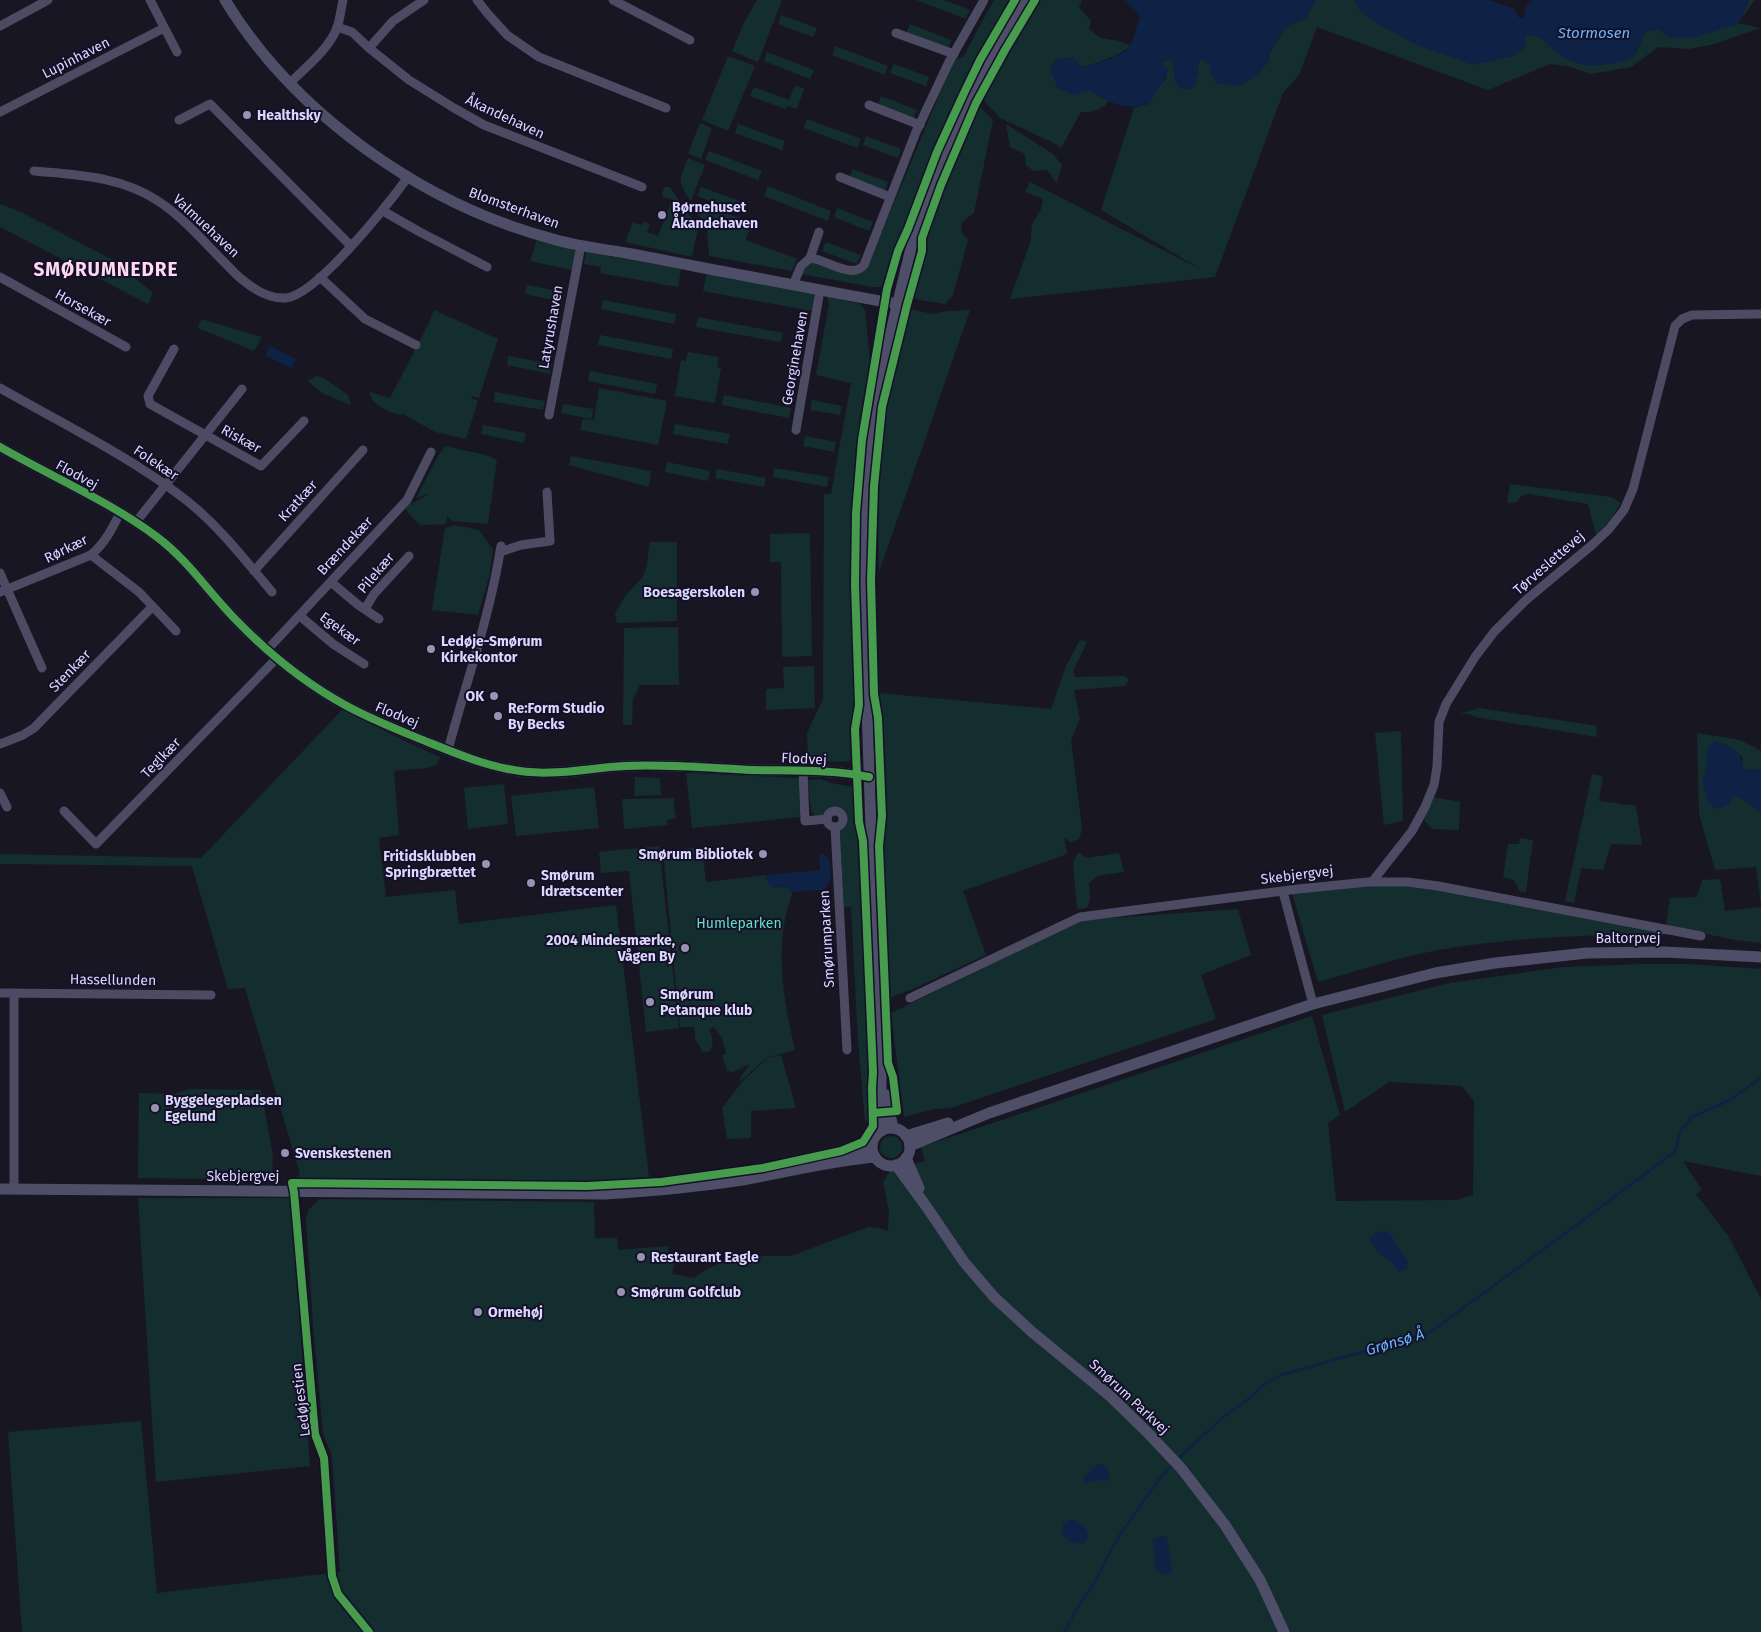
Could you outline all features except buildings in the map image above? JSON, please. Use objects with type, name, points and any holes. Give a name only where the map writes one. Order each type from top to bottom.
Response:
[{"type":"street","points":[[0,26],[48,0]]},
{"type":"street","points":[[150,0],[177,52]]},
{"type":"street","name":"Blomsterhaven","points":[[225,0],[248,34],[290,83],[335,126],[408,177],[436,193],[480,213],[535,234],[581,245],[897,304]]},
{"type":"street","points":[[290,83],[324,50],[337,27],[343,0]]},
{"type":"street","points":[[369,48],[393,21],[424,0]]},
{"type":"street","points":[[477,0],[507,35],[540,58],[666,108]]},
{"type":"street","points":[[614,0],[690,40]]},
{"type":"street","points":[[810,258],[817,258],[849,271],[861,269],[864,265],[920,125],[954,54],[984,0]]},
{"type":"street","points":[[881,1131],[881,1072],[863,585],[866,483],[879,381],[912,244],[944,156],[970,98],[1025,0]]},
{"type":"street","name":"Åkandehaven","points":[[337,27],[352,32],[408,80],[484,125],[642,187]]},
{"type":"street","name":"Lupinhaven","points":[[0,112],[164,28]]},
{"type":"street","points":[[896,33],[954,54]]},
{"type":"street","points":[[179,120],[210,104],[352,246]]},
{"type":"street","points":[[869,105],[920,125]]},
{"type":"street","name":"Valmuehaven","points":[[34,171],[86,176],[113,181],[134,188],[157,200],[177,216],[242,280],[259,292],[285,298],[306,290],[352,246],[384,211],[408,177]]},
{"type":"street","points":[[840,178],[890,197]]},
{"type":"street","points":[[384,211],[487,267]]},
{"type":"street","points":[[793,285],[801,266],[810,258],[819,232]]},
{"type":"street","name":"Latyrushaven","points":[[549,415],[581,245]]},
{"type":"street","name":"Horsekær","points":[[0,277],[126,347]]},
{"type":"street","points":[[320,277],[365,319],[416,344]]},
{"type":"street","name":"Georginehaven","points":[[796,430],[820,290]]},
{"type":"street","name":"Tørveslettevej","points":[[1372,882],[1412,831],[1425,807],[1434,785],[1437,767],[1439,722],[1446,704],[1475,657],[1494,632],[1520,606],[1592,545],[1609,529],[1624,510],[1633,489],[1675,326],[1682,319],[1692,315],[1761,314]]},
{"type":"street","name":"Riskær","points":[[174,349],[148,396],[150,404],[261,466],[304,420]]},
{"type":"street","name":"Folekær","points":[[0,388],[131,462],[186,501],[212,523],[272,592]]},
{"type":"street","name":"Riskær","points":[[136,522],[242,389]]},
{"type":"street","name":"Flodvej","points":[[0,446],[136,522],[158,538],[179,556],[267,650],[306,681],[382,724],[448,750],[510,770],[538,773],[564,773],[638,766],[856,774],[869,777]]},
{"type":"street","name":"Kratkær","points":[[254,571],[363,450]]},
{"type":"street","name":"Brændekær","points":[[267,650],[406,500],[431,452]]},
{"type":"street","points":[[448,750],[486,619],[497,574],[500,549],[550,541],[547,492]]},
{"type":"street","name":"Rørkær","points":[[4,591],[91,555],[107,538],[120,513]]},
{"type":"street","points":[[91,555],[139,592],[176,631]]},
{"type":"street","name":"Pilekær","points":[[365,609],[374,594],[409,556]]},
{"type":"street","points":[[0,573],[4,591],[42,668]]},
{"type":"street","name":"Pilekær","points":[[331,582],[380,619]]},
{"type":"street","name":"Stenkær","points":[[0,744],[23,735],[34,728],[152,607]]},
{"type":"street","name":"Egekær","points":[[300,616],[333,644],[364,664]]},
{"type":"street","name":"Teglkær","points":[[64,812],[96,844],[277,658]]},
{"type":"street","name":"Flodvej","points":[[803,772],[805,821],[827,819]]},
{"type":"street","points":[[0,793],[6,808]]},
{"type":"street","points":[[831,812],[840,812],[843,818],[841,824],[835,826],[830,824],[827,819],[831,812]]},
{"type":"street","name":"Smørumparken","points":[[835,826],[847,1050]]},
{"type":"street","name":"Skebjergvej","points":[[910,998],[1080,917],[1372,882],[1408,882],[1438,886],[1701,936]]},
{"type":"street","points":[[908,1141],[1313,1004],[1284,892]]},
{"type":"street","name":"Baltorpvej","points":[[1313,1004],[1427,975],[1495,963],[1587,953],[1665,952],[1761,957]]},
{"type":"street","name":"Hassellunden","points":[[0,993],[212,995]]},
{"type":"street","points":[[14,993],[14,1189]]},
{"type":"street","points":[[881,1072],[893,1128]]},
{"type":"street","points":[[893,1128],[901,1131],[908,1141],[906,1158],[896,1165],[884,1164],[874,1151],[877,1134],[893,1128]]},
{"type":"street","name":"Skebjergvej","points":[[0,1189],[604,1194],[677,1189],[741,1180],[813,1166],[874,1151]]},
{"type":"street","name":"Smørum Parkvej","points":[[906,1158],[926,1206]]},
{"type":"street","name":"Smørum Parkvej","points":[[896,1165],[964,1262],[994,1297],[1032,1332],[1110,1396],[1181,1468],[1225,1526],[1260,1580],[1284,1632]]},
{"type":"green space","points":[[757,0],[782,0],[758,62],[732,51],[745,21]]},
{"type":"green space","points":[[916,0],[944,0],[970,10],[966,19]]},
{"type":"green space","points":[[994,0],[1012,0],[979,58],[949,117],[909,222],[895,251],[886,284],[880,287],[873,287],[801,274],[805,265],[810,261],[840,270],[868,265],[954,60],[963,57]]},
{"type":"green space","points":[[1036,0],[1082,0],[1079,7],[1091,21],[1089,29],[1101,38],[1119,41],[1131,46],[1108,59],[1082,67],[1086,84],[1110,98],[1098,110],[1081,112],[1061,148],[1000,118],[985,102],[983,93]]},
{"type":"green space","points":[[1316,0],[1354,0],[1360,10],[1539,36],[1559,53],[1634,57],[1645,32],[1658,29],[1670,38],[1738,23],[1760,28],[1714,44],[1689,49],[1658,47],[1631,67],[1590,74],[1568,66],[1550,64],[1488,90],[1317,27],[1299,75],[1283,93],[1215,277],[1010,299],[1030,243],[1032,225],[1041,209],[1043,199],[1025,192],[1030,182],[1204,271],[1101,210],[1134,108],[1149,104],[1158,87],[1166,79],[1160,62],[1172,60],[1176,83],[1198,75],[1197,65],[1201,58],[1212,67],[1268,62],[1269,54],[1285,27],[1306,18]]},
{"type":"green space","points":[[1749,0],[1755,0],[1739,21]]},
{"type":"green space","points":[[781,15],[817,28],[813,37],[778,24]]},
{"type":"green space","points":[[910,24],[951,40],[948,49],[906,33]]},
{"type":"green space","points":[[835,46],[888,66],[885,75],[832,55]]},
{"type":"green space","points":[[767,52],[814,70],[810,79],[764,61]]},
{"type":"green space","points":[[728,56],[755,66],[728,131],[702,120]]},
{"type":"green space","points":[[894,64],[929,77],[926,86],[890,73]]},
{"type":"green space","points":[[795,85],[804,89],[797,109],[787,106],[785,109],[750,96],[754,87],[789,100]]},
{"type":"green space","points":[[881,96],[917,110],[913,119],[878,105]]},
{"type":"green space","points":[[978,105],[993,120],[974,213],[962,222],[961,232],[968,240],[953,295],[945,304],[919,300],[912,297],[929,228],[954,147]]},
{"type":"green space","points":[[807,119],[861,139],[857,148],[804,128]]},
{"type":"green space","points":[[700,123],[712,128],[701,159],[688,153]]},
{"type":"green space","points":[[738,124],[785,141],[782,150],[735,133]]},
{"type":"green space","points":[[1006,124],[1053,154],[1062,165],[1057,183],[1047,170],[1034,171],[1026,166],[1025,154],[1010,147]]},
{"type":"green space","points":[[866,136],[901,149],[898,158],[863,145]]},
{"type":"green space","points":[[709,151],[762,171],[758,180],[705,160]]},
{"type":"green space","points":[[688,158],[705,165],[691,201],[683,189],[681,180]]},
{"type":"green space","points":[[853,169],[888,182],[885,191],[849,178]]},
{"type":"green space","points":[[768,186],[831,211],[828,221],[764,196]]},
{"type":"green space","name":"Børnehuset Åkandehaven","points":[[664,187],[670,187],[698,228],[692,257],[625,242],[633,222],[642,225],[644,222],[650,224],[647,232],[658,236],[672,200],[662,196]]},
{"type":"green space","points":[[701,187],[748,204],[744,213],[697,196]]},
{"type":"green space","points":[[0,204],[21,212],[113,260],[153,293],[148,304],[0,227]]},
{"type":"green space","points":[[691,204],[752,221],[746,240],[797,259],[792,271],[709,256],[707,228]]},
{"type":"green space","points":[[837,208],[873,222],[869,231],[834,217]]},
{"type":"green space","points":[[537,240],[573,249],[576,252],[572,270],[530,261]]},
{"type":"green space","points":[[826,242],[861,255],[857,264],[822,251]]},
{"type":"green space","points":[[586,252],[681,269],[678,287],[600,273],[601,267],[584,264]]},
{"type":"green space","points":[[707,273],[814,294],[812,311],[703,291]]},
{"type":"green space","points":[[527,285],[564,292],[562,302],[525,294]]},
{"type":"green space","points":[[827,296],[860,304],[865,310],[871,369],[864,409],[855,495],[854,738],[852,760],[846,762],[810,761],[808,759],[807,733],[823,699],[824,494],[831,494],[851,383],[816,375],[829,305]]},
{"type":"green space","points":[[603,300],[676,314],[674,324],[601,309]]},
{"type":"green space","points":[[909,309],[933,314],[970,310],[879,572],[878,527],[883,437],[893,371]]},
{"type":"green space","points":[[434,310],[498,339],[479,398],[472,396],[471,398],[478,401],[466,439],[435,432],[403,414],[398,415],[376,404],[371,397],[370,392],[390,398]]},
{"type":"green space","points":[[698,317],[783,333],[781,342],[696,327]]},
{"type":"green space","points":[[201,319],[262,337],[254,351],[198,328]]},
{"type":"green space","points":[[600,335],[673,349],[671,359],[598,345]]},
{"type":"green space","points":[[688,352],[719,357],[717,367],[721,368],[715,403],[675,396],[681,360],[686,361]]},
{"type":"green space","points":[[508,356],[552,364],[550,374],[507,365]]},
{"type":"green space","points":[[590,371],[657,384],[655,394],[588,381]]},
{"type":"green space","points":[[316,376],[324,378],[348,395],[351,405],[322,393],[308,381]]},
{"type":"green space","points":[[599,388],[667,401],[658,445],[580,430],[583,419],[594,420]]},
{"type":"green space","points":[[495,392],[545,401],[543,410],[494,402]]},
{"type":"green space","points":[[724,395],[791,408],[789,418],[722,405]]},
{"type":"green space","points":[[812,400],[842,406],[840,415],[810,410]]},
{"type":"green space","points":[[563,404],[593,409],[592,419],[561,413]]},
{"type":"green space","points":[[675,424],[730,434],[728,444],[673,434]]},
{"type":"green space","points":[[483,425],[526,433],[524,443],[481,434]]},
{"type":"green space","points":[[805,436],[836,442],[834,452],[803,446]]},
{"type":"green space","points":[[445,446],[486,455],[497,460],[488,524],[452,521],[447,516],[446,524],[420,525],[405,507],[429,494],[416,498]]},
{"type":"green space","points":[[571,456],[651,471],[649,487],[569,465]]},
{"type":"green space","points":[[667,462],[710,471],[708,481],[665,472]]},
{"type":"green space","points":[[774,468],[829,477],[827,487],[773,477]]},
{"type":"green space","points":[[717,469],[766,478],[764,487],[715,478]]},
{"type":"green space","points":[[1510,484],[1611,497],[1621,503],[1611,519],[1596,535],[1588,504],[1529,494],[1521,496],[1517,502],[1507,503]]},
{"type":"green space","points":[[454,525],[479,530],[493,550],[489,577],[478,615],[432,610],[445,528]]},
{"type":"green space","points":[[810,533],[812,656],[782,657],[781,562],[770,562],[770,534]]},
{"type":"green space","points":[[650,542],[677,542],[677,621],[617,623],[615,614],[625,596],[642,578],[646,569]]},
{"type":"green space","points":[[678,627],[679,685],[640,685],[633,699],[632,725],[623,725],[624,628]]},
{"type":"green space","points":[[1080,640],[1087,642],[1073,671],[1075,677],[1125,676],[1129,680],[1125,686],[1074,690],[1080,719],[1071,740],[1082,829],[1079,839],[1071,842],[1064,838],[1067,854],[963,891],[986,955],[889,998],[882,871],[879,693],[1051,709],[1066,666]]},
{"type":"green space","points":[[814,666],[815,708],[766,710],[766,689],[784,688],[783,667]]},
{"type":"green space","points":[[1479,708],[1597,726],[1596,737],[1475,717],[1469,714],[1459,714]]},
{"type":"green space","points":[[342,710],[440,757],[437,765],[427,768],[394,771],[399,835],[379,838],[386,897],[455,890],[459,924],[616,905],[649,1177],[576,1182],[295,1179],[300,1174],[245,988],[228,989],[192,866],[0,864],[0,854],[201,858]]},
{"type":"green space","points":[[1401,731],[1403,821],[1384,825],[1375,733]]},
{"type":"green space","points":[[1697,733],[1740,740],[1761,751],[1761,769],[1743,769],[1742,756],[1708,748],[1703,782],[1732,797],[1740,797],[1761,813],[1761,905],[1756,867],[1715,870],[1699,814]]},
{"type":"green space","points":[[686,773],[799,778],[800,817],[692,828]]},
{"type":"green space","points":[[1592,774],[1603,776],[1599,801],[1636,806],[1642,845],[1611,844],[1603,870],[1581,868],[1574,903],[1565,901]]},
{"type":"green space","points":[[635,777],[660,778],[661,795],[634,796]]},
{"type":"green space","points":[[821,779],[853,787],[855,819],[861,836],[872,1124],[865,1121],[858,1040],[851,907],[844,907],[839,828],[844,822],[844,817],[843,813],[838,809],[824,815],[815,816],[811,810],[808,780]]},
{"type":"green space","points":[[504,784],[508,824],[468,829],[464,788]]},
{"type":"green space","points":[[594,787],[599,828],[516,836],[511,796]]},
{"type":"green space","points":[[1433,797],[1460,802],[1459,830],[1432,829],[1424,820]]},
{"type":"green space","points":[[675,798],[676,818],[667,820],[667,825],[624,829],[622,799]]},
{"type":"green space","points":[[1520,838],[1533,840],[1526,892],[1520,892],[1514,880],[1503,877],[1508,844],[1519,844]]},
{"type":"green space","points":[[659,846],[679,1028],[646,1032],[629,871],[601,873],[599,852]]},
{"type":"green space","name":"Humleparken","points":[[702,847],[706,882],[766,875],[767,880],[778,887],[787,886],[793,892],[783,931],[782,971],[787,1011],[795,1050],[766,1058],[741,1081],[740,1078],[749,1066],[747,1065],[733,1072],[727,1071],[722,1055],[726,1054],[722,1038],[714,1027],[709,1030],[712,1040],[710,1051],[703,1052],[695,1039],[694,1027],[680,1027],[663,851]]},
{"type":"green space","points":[[1078,852],[1086,858],[1119,853],[1124,872],[1097,876],[1089,883],[1090,900],[1087,908],[1077,909],[1073,863]]},
{"type":"green space","points":[[1720,879],[1725,911],[1761,907],[1761,943],[1666,926],[1670,898],[1697,897],[1702,880]]},
{"type":"green space","points":[[1387,884],[1444,887],[1681,935],[1565,937],[1479,944],[1417,955],[1318,982],[1292,893]]},
{"type":"green space","points":[[1238,909],[1251,955],[1201,975],[1216,1019],[951,1108],[934,1109],[904,1117],[891,1013],[1082,920]]},
{"type":"green space","points":[[1688,964],[1761,969],[1761,1176],[1683,1161],[1702,1190],[1696,1194],[1729,1237],[1761,1299],[1761,1632],[22,1632],[8,1432],[141,1421],[157,1593],[340,1572],[332,1456],[323,1433],[306,1219],[308,1211],[319,1199],[594,1202],[595,1238],[617,1238],[618,1250],[668,1246],[668,1259],[675,1261],[672,1274],[694,1278],[718,1264],[763,1256],[791,1256],[868,1227],[888,1231],[889,1212],[883,1182],[890,1171],[925,1161],[921,1147],[1312,1016],[1340,1115],[1328,1123],[1336,1201],[1457,1200],[1473,1195],[1474,1101],[1462,1086],[1389,1082],[1345,1112],[1322,1015],[1450,983],[1564,967]]},
{"type":"green space","points":[[781,1055],[796,1108],[751,1111],[751,1138],[727,1139],[722,1108],[742,1082],[767,1058]]},
{"type":"green space","points":[[189,1089],[261,1090],[273,1156],[272,1180],[138,1178],[139,1093],[175,1094]]},
{"type":"green space","points":[[891,1136],[899,1139],[902,1147],[899,1155],[891,1158],[883,1155],[880,1147],[883,1139]]},
{"type":"green space","points":[[138,1198],[291,1198],[310,1466],[156,1482]]},
{"type":"water","points":[[1125,0],[1316,0],[1306,18],[1285,27],[1269,53],[1268,62],[1259,73],[1240,86],[1216,83],[1210,72],[1211,67],[1201,58],[1193,89],[1181,89],[1176,83],[1172,60],[1161,62],[1168,70],[1165,79],[1149,104],[1140,106],[1118,105],[1090,91],[1073,95],[1058,88],[1050,69],[1055,60],[1072,57],[1082,67],[1115,57],[1130,46],[1140,15]]},
{"type":"water","name":"Stormosen","points":[[1354,0],[1488,0],[1515,9],[1519,18],[1525,17],[1525,7],[1533,0],[1749,0],[1738,24],[1693,38],[1670,38],[1658,29],[1645,32],[1634,57],[1596,66],[1577,63],[1568,59],[1559,54],[1542,39],[1526,34],[1525,47],[1513,56],[1473,65],[1415,44],[1378,24],[1360,10]]},
{"type":"water","points":[[270,346],[296,359],[291,368],[265,355]]},
{"type":"water","points":[[1715,741],[1727,745],[1738,752],[1743,769],[1761,769],[1761,813],[1740,797],[1732,797],[1730,804],[1717,809],[1708,803],[1703,782],[1708,748]]},
{"type":"water","points":[[823,854],[829,859],[831,877],[826,888],[822,890],[793,892],[785,886],[775,889],[770,885],[766,875],[820,870],[819,855]]},
{"type":"water","points":[[1387,1231],[1408,1261],[1407,1269],[1399,1272],[1375,1248],[1369,1238],[1377,1232]]},
{"type":"water","points":[[1103,1464],[1108,1470],[1109,1481],[1101,1480],[1086,1483],[1083,1478],[1096,1465]]},
{"type":"water","points":[[1068,1520],[1075,1520],[1085,1526],[1088,1535],[1086,1541],[1082,1544],[1069,1542],[1061,1532],[1064,1523]]},
{"type":"water","points":[[1161,1536],[1167,1537],[1172,1572],[1164,1575],[1156,1570],[1153,1540]]},
{"type":"waterway","name":"Grønsø Å","points":[[1177,1460],[1222,1418],[1251,1397],[1265,1384],[1281,1375],[1429,1333],[1673,1153],[1680,1132],[1692,1117],[1728,1101],[1761,1078]]},
{"type":"waterway","name":"Grønsø Å","points":[[1064,1632],[1091,1588],[1119,1536],[1160,1478],[1173,1464]]},
{"type":"cycle path","name":"Ledøjestien","points":[[369,1632],[338,1594],[332,1576],[324,1458],[315,1434],[292,1183],[587,1186],[661,1182],[763,1168],[841,1151],[863,1142],[873,1126],[873,1072],[863,841],[859,822],[855,729],[859,705],[855,585],[856,513],[862,440],[887,289],[898,251],[937,152],[964,93],[980,60],[1015,0]]},
{"type":"cycle path","points":[[873,1113],[897,1111],[893,1077],[888,1063],[879,846],[882,816],[878,718],[874,694],[871,581],[874,486],[882,407],[922,251],[922,238],[941,185],[976,103],[1035,0]]},
{"type":"cycle path","points":[[0,447],[120,512],[157,537],[179,556],[249,633],[288,667],[316,687],[366,716],[459,754],[498,767],[538,773],[625,766],[689,766],[825,772],[869,777]]},
{"type":"place","name":"Healthsky","points":[[247,115]]},
{"type":"place","name":"Børnehuset Åkandehaven","points":[[662,215]]},
{"type":"place","name":"Boesagerskolen","points":[[755,592]]},
{"type":"place","name":"Ledøje-Smørum Kirkekontor","points":[[431,649]]},
{"type":"place","name":"OK","points":[[494,696]]},
{"type":"place","name":"Re:Form Studio By Becks","points":[[498,716]]},
{"type":"place","name":"Smørum Bibliotek","points":[[763,854]]},
{"type":"place","name":"Fritidsklubben Springbrættet","points":[[486,864]]},
{"type":"place","name":"Smørum Idrætscenter","points":[[531,883]]},
{"type":"place","name":"2004 Mindesmærke, Vågen By","points":[[685,948]]},
{"type":"place","name":"Smørum Petanque klub","points":[[650,1002]]},
{"type":"place","name":"Byggelegepladsen Egelund","points":[[155,1108]]},
{"type":"place","name":"Svenskestenen","points":[[285,1153]]},
{"type":"place","name":"Restaurant Eagle","points":[[641,1257]]},
{"type":"place","name":"Smørum Golfclub","points":[[621,1292]]},
{"type":"place","name":"Ormehøj","points":[[478,1312]]},
{"type":"district","name":"SMØRUMNEDRE","points":[[106,269]]}]
